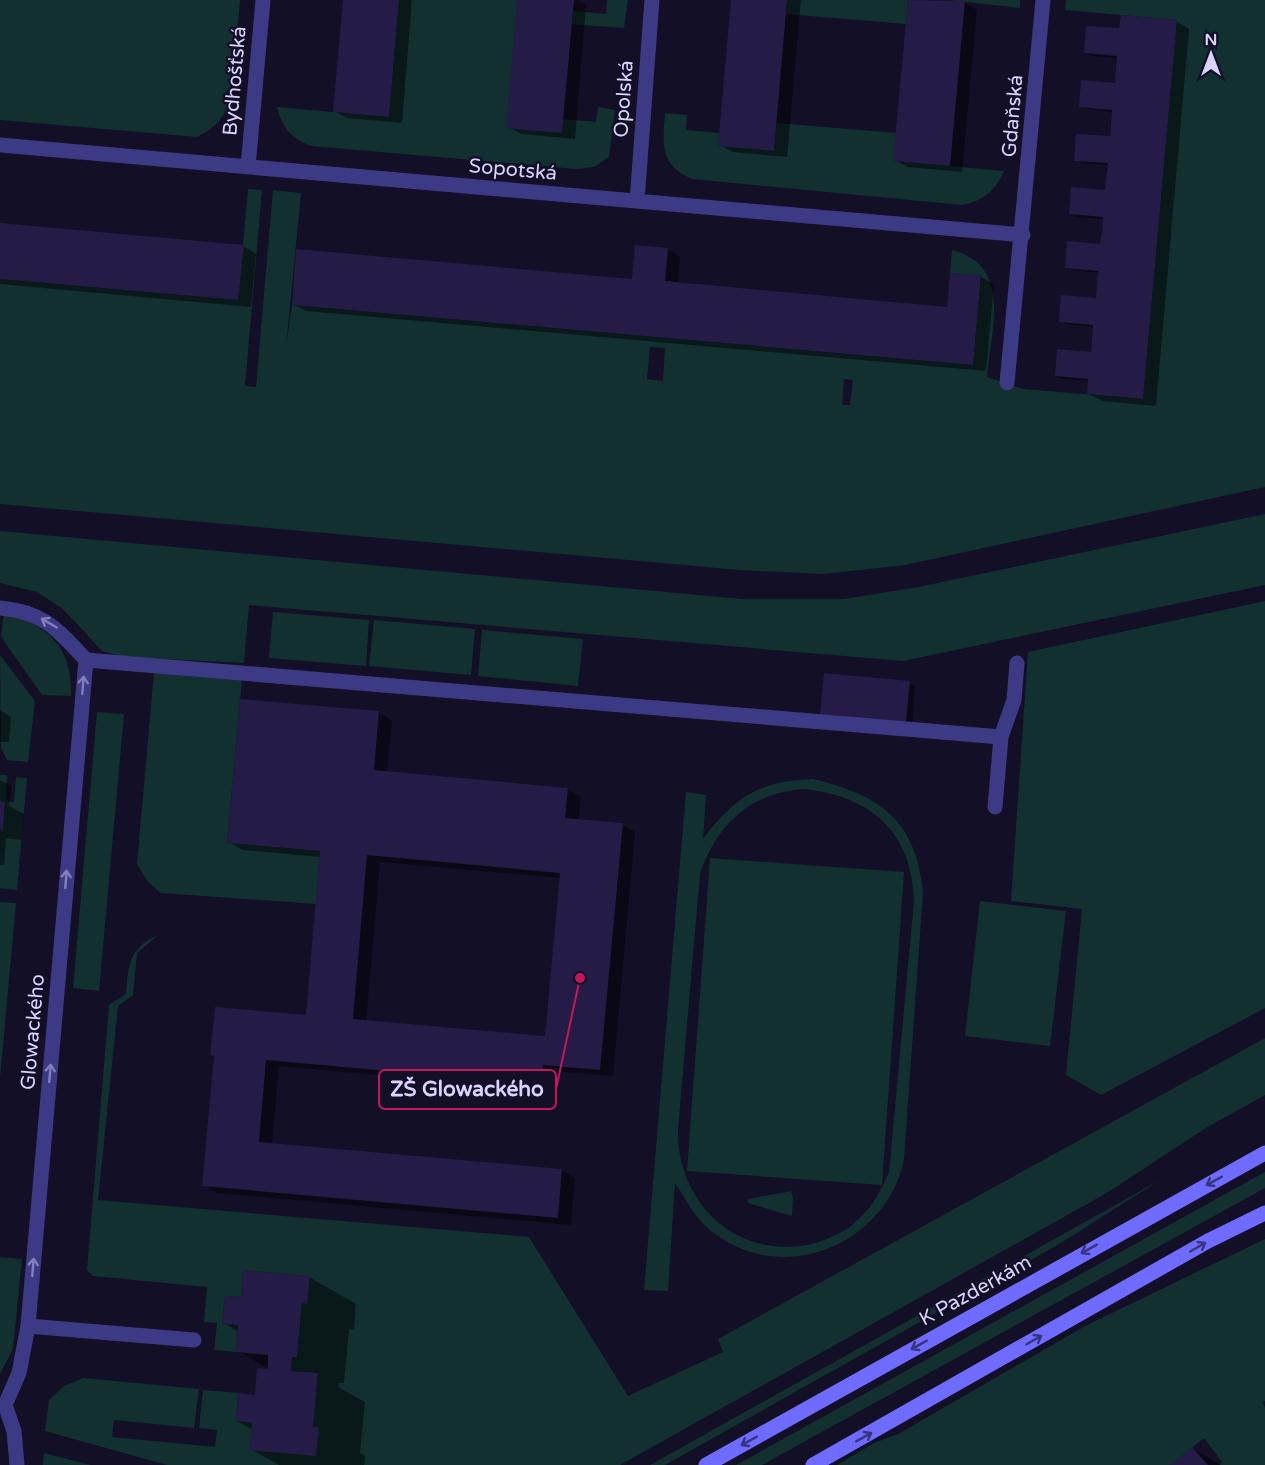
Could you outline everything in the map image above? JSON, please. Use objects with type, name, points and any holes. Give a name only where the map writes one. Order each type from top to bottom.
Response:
[{"type":"main road","name":"K Pazderkám","points":[[706,1465],[1265,1153]]},
{"type":"main road","points":[[813,1465],[1208,1241],[1265,1214]]},
{"type":"street","name":"Bydhošťská","points":[[248,167],[263,0]]},
{"type":"street","name":"Opolská","points":[[637,201],[652,0]]},
{"type":"street","name":"Gdaňská","points":[[1007,383],[1023,235],[1043,0]]},
{"type":"street","name":"Sopotská","points":[[0,145],[1023,235]]},
{"type":"street","points":[[0,608],[26,610],[58,629],[86,660],[1001,737]]},
{"type":"street","name":"Glowackého","points":[[3,1405],[19,1373],[28,1326],[86,660]]},
{"type":"street","points":[[995,807],[1001,737],[1014,700],[1017,663]]},
{"type":"street","points":[[28,1326],[194,1340]]},
{"type":"street","points":[[3,1405],[14,1431],[17,1465]]},
{"type":"green space","points":[[0,0],[240,0],[231,98],[226,111],[214,126],[197,137],[0,120]]},
{"type":"green space","points":[[399,0],[517,0],[562,133],[563,119],[596,122],[598,107],[615,110],[609,157],[594,167],[576,169],[311,146],[293,136],[282,121],[277,107],[389,117]]},
{"type":"green space","points":[[607,0],[628,0],[624,28],[572,24],[573,11],[606,14]]},
{"type":"green space","points":[[787,0],[908,0],[906,24],[786,14]]},
{"type":"green space","points":[[948,0],[1020,0],[1020,8]]},
{"type":"green space","points":[[1066,0],[1265,0],[1265,487],[905,565],[823,574],[740,570],[0,504],[0,279],[238,300],[248,189],[262,190],[245,386],[256,387],[273,190],[301,193],[286,347],[292,305],[973,365],[981,276],[950,273],[952,250],[971,258],[984,270],[991,285],[994,320],[987,377],[1023,389],[1143,399],[1177,20],[1065,10]],"holes":[[[650,347],[665,348],[663,381],[647,379]],[[844,379],[853,380],[850,405],[842,405]]]},
{"type":"green space","points":[[665,113],[687,115],[686,130],[719,133],[718,145],[774,151],[777,123],[896,133],[894,161],[1004,171],[988,194],[977,201],[962,205],[692,179],[681,173],[668,160],[664,144]]},
{"type":"green space","points":[[1265,514],[1265,585],[903,661],[249,605],[244,663],[124,657],[102,651],[63,609],[37,592],[0,583],[0,531],[742,599],[844,599],[919,587]]},
{"type":"green space","points":[[1265,601],[1265,1008],[1101,1095],[1066,1075],[1082,909],[1011,901],[1028,652]]},
{"type":"green space","points":[[4,611],[33,624],[54,640],[67,664],[71,696],[42,695],[1,637]]},
{"type":"green space","points":[[273,612],[369,620],[366,666],[269,658]]},
{"type":"green space","points":[[374,620],[475,629],[471,675],[369,666]]},
{"type":"green space","points":[[482,630],[583,639],[578,686],[478,676]]},
{"type":"green space","points":[[0,655],[35,701],[28,762],[7,760],[1,748]]},
{"type":"green space","points":[[154,672],[242,679],[227,843],[320,851],[316,904],[161,893],[148,882],[137,864]]},
{"type":"green space","points":[[97,712],[124,714],[99,991],[73,988]]},
{"type":"green space","points":[[0,775],[7,775],[6,798],[9,802],[14,802],[16,777],[27,778],[17,890],[0,888],[0,829],[3,829],[5,802],[0,801]]},
{"type":"green space","points":[[813,779],[837,785],[875,803],[890,814],[903,829],[919,867],[923,892],[904,1159],[894,1189],[877,1214],[855,1234],[829,1248],[800,1256],[771,1256],[742,1249],[714,1233],[696,1216],[675,1183],[668,1291],[644,1290],[686,792],[706,795],[703,839],[726,812],[750,794],[778,783]],"holes":[[[804,789],[828,793],[868,809],[883,822],[896,837],[905,855],[911,877],[914,901],[889,1173],[868,1209],[846,1229],[809,1245],[775,1246],[752,1241],[730,1231],[712,1216],[697,1198],[686,1177],[680,1154],[678,1129],[700,874],[707,856],[726,826],[752,804],[767,797]]]},
{"type":"green space","points":[[710,858],[904,872],[882,1185],[687,1171]]},
{"type":"green space","points":[[980,901],[1066,911],[1050,1046],[965,1036]]},
{"type":"green space","points":[[0,902],[16,903],[0,1078]]},
{"type":"green space","points":[[157,936],[137,953],[133,995],[118,1006],[98,1200],[529,1237],[628,1396],[723,1352],[718,1339],[1265,1038],[1265,1095],[1206,1128],[1105,1194],[620,1465],[167,1465],[45,1431],[49,1400],[64,1386],[83,1378],[199,1389],[194,1428],[114,1420],[112,1437],[215,1447],[217,1430],[199,1428],[203,1390],[238,1393],[236,1421],[252,1423],[250,1450],[318,1427],[313,1427],[318,1374],[291,1371],[292,1357],[297,1357],[302,1303],[307,1303],[309,1276],[243,1270],[241,1297],[225,1296],[222,1323],[238,1325],[236,1352],[214,1350],[217,1323],[204,1322],[207,1287],[93,1276],[87,1270],[109,1005],[126,994],[129,967],[135,952],[148,940]]},
{"type":"green space","points":[[1265,1172],[1265,1188],[762,1465],[736,1465]]},
{"type":"green space","points":[[1160,1180],[1061,1243],[665,1465],[650,1465]]},
{"type":"green space","points":[[791,1191],[792,1216],[748,1203],[748,1199]]},
{"type":"green space","points":[[1265,1239],[1265,1401],[1263,1402],[1265,1408],[1265,1465],[1219,1465],[1222,1462],[1204,1438],[1170,1465],[837,1465],[874,1443],[898,1434],[1087,1325]]},
{"type":"green space","points":[[0,1257],[22,1259],[13,1349],[0,1374]]},
{"type":"green space","points":[[44,1453],[91,1465],[43,1465]]},
{"type":"building","points":[[343,0],[399,0],[389,117],[333,112]]},
{"type":"building","points":[[517,0],[574,0],[562,133],[506,128]]},
{"type":"building","points":[[731,0],[787,0],[774,151],[718,146]]},
{"type":"building","points":[[908,0],[965,1],[950,166],[893,161]]},
{"type":"building","points":[[1121,15],[1177,20],[1143,399],[1087,394],[1088,379],[1055,376],[1057,349],[1091,352],[1092,339],[1093,325],[1059,322],[1061,295],[1096,298],[1098,271],[1065,268],[1067,241],[1100,244],[1102,232],[1103,217],[1069,214],[1071,187],[1105,190],[1108,163],[1074,161],[1076,134],[1110,136],[1112,110],[1079,107],[1081,80],[1115,83],[1117,56],[1084,53],[1086,26],[1119,28]]},
{"type":"building","points":[[0,223],[244,245],[238,300],[0,279]]},
{"type":"building","points":[[635,245],[668,248],[665,281],[947,307],[950,273],[981,275],[973,365],[292,305],[296,249],[632,279]]},
{"type":"building","points":[[824,673],[910,681],[906,722],[820,715]]},
{"type":"building","points":[[240,699],[379,711],[374,770],[568,788],[565,818],[623,823],[600,1070],[543,1065],[541,1085],[266,1060],[259,1142],[562,1169],[558,1218],[202,1186],[214,1056],[210,1055],[215,1007],[306,1015],[320,851],[227,843]],"holes":[[[367,855],[560,873],[545,1036],[353,1019]]]},
{"type":"building","points":[[0,801],[5,802],[3,830],[0,829]]},
{"type":"building","points":[[243,1270],[310,1276],[307,1304],[302,1303],[297,1357],[292,1357],[291,1371],[318,1373],[313,1427],[319,1427],[316,1456],[249,1450],[252,1423],[236,1421],[238,1393],[255,1395],[257,1368],[268,1369],[268,1355],[236,1352],[238,1325],[222,1324],[225,1296],[241,1297]]},
{"type":"building","points":[[1192,1447],[1208,1465],[1170,1465]]},
{"type":"place","name":"ZŠ Glowackého","points":[[580,978]]}]
